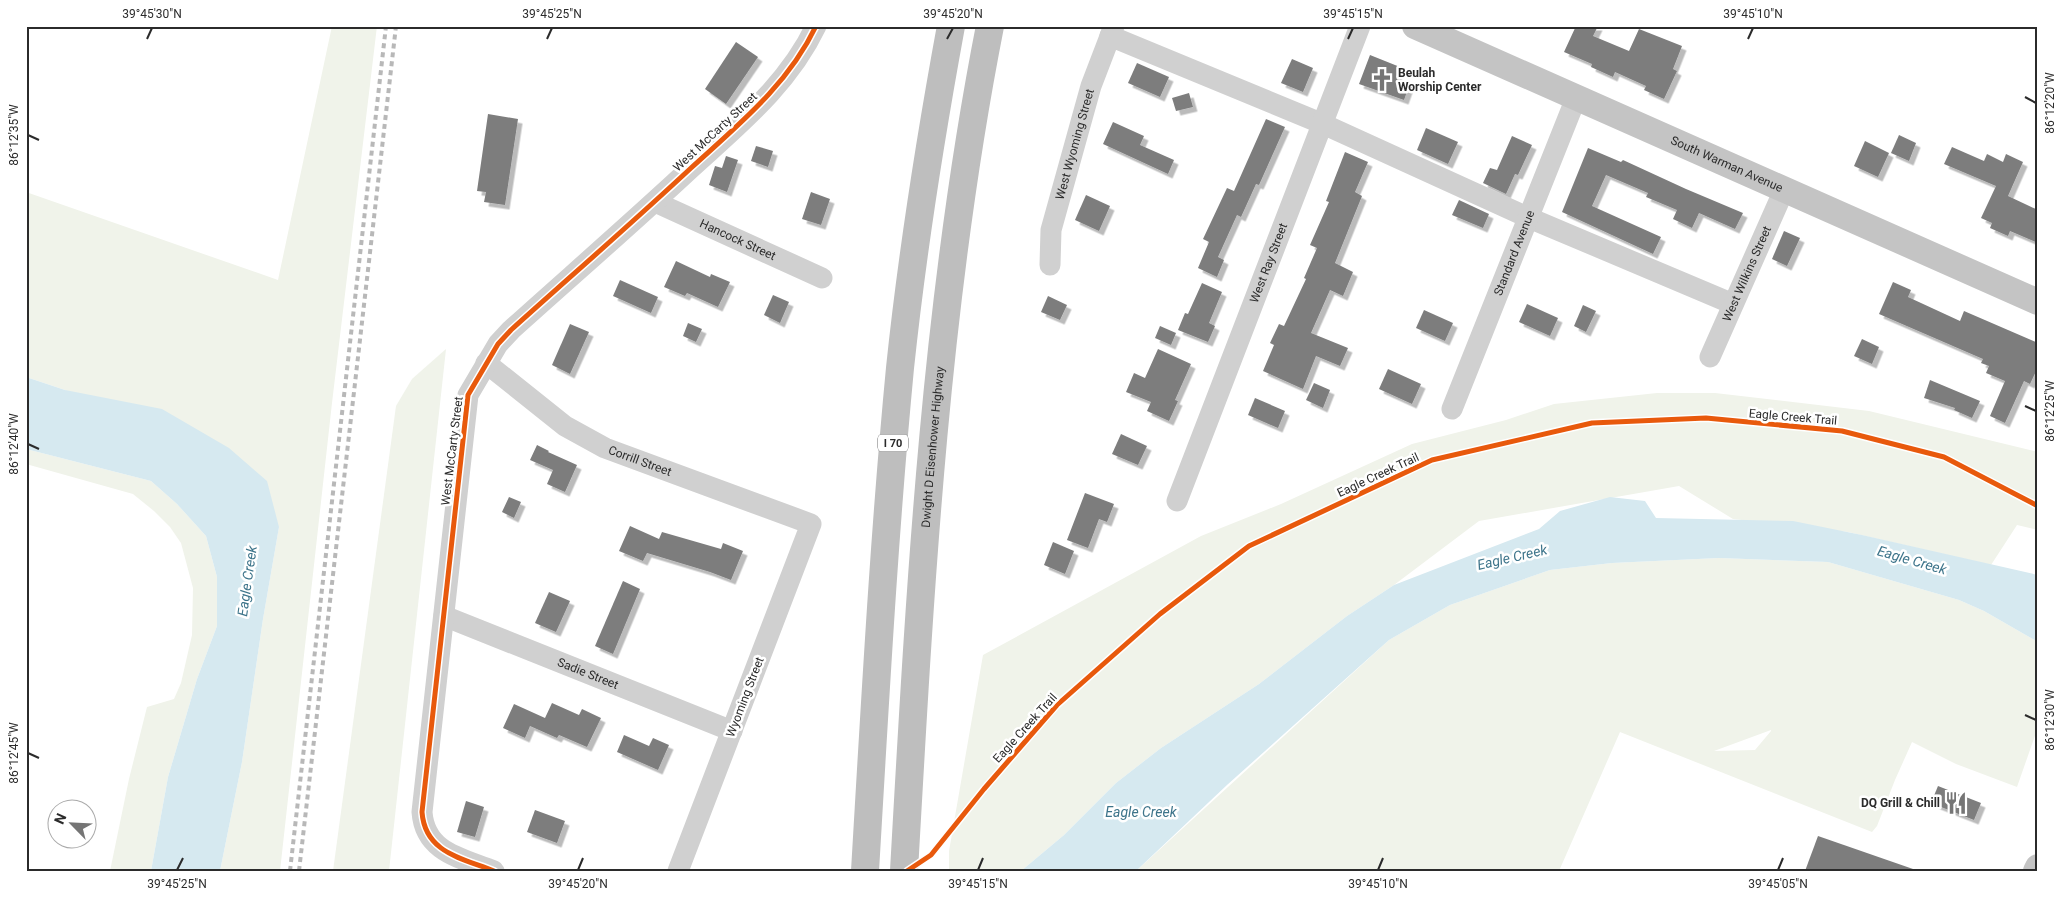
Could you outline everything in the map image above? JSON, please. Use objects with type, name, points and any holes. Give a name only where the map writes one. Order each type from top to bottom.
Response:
[{"type":"highway","name":"I 70","points":[[866,867],[884,561],[900,366],[927,159],[951,26]]},
{"type":"highway","name":"Dwight D Eisenhower Highway","points":[[904,871],[923,554],[938,379],[956,228],[990,26]]},
{"type":"main road","name":"South Warman Avenue","points":[[1415,26],[2038,302]]},
{"type":"main road","points":[[2036,871],[2038,867]]},
{"type":"street","name":"West McCarty Street","points":[[494,871],[438,848],[429,837],[423,825],[422,812],[468,395],[498,344],[510,330],[655,202],[769,95],[792,66],[816,26]]},
{"type":"street","name":"West Ray Street","points":[[1177,501],[1360,26]]},
{"type":"street","points":[[1112,31],[1527,217],[1732,304]]},
{"type":"street","name":"West Wyoming Street","points":[[1050,265],[1051,230],[1091,86],[1112,31]]},
{"type":"street","name":"Standard Avenue","points":[[1452,408],[1576,98]]},
{"type":"street","name":"West Wilkins Street","points":[[1710,357],[1784,190]]},
{"type":"street","name":"Hancock Street","points":[[655,202],[822,278]]},
{"type":"street","name":"Corrill Street","points":[[486,363],[565,426],[605,448],[811,524]]},
{"type":"street","name":"Wyoming Street","points":[[678,871],[811,524]]},
{"type":"street","name":"Sadie Street","points":[[444,616],[732,731]]},
{"type":"shaded area","points":[[332,26],[377,26],[332,403],[280,871],[220,871],[242,762],[279,527],[65,390],[26,377],[26,192],[278,280]]},
{"type":"shaded area","points":[[446,349],[389,871],[333,871],[396,406],[412,379]]},
{"type":"shaded area","points":[[1657,393],[1715,393],[1869,411],[2038,452],[2038,530],[2017,525],[1991,565],[1848,532],[1733,519],[1679,486],[1479,521],[1394,585],[1347,616],[1259,684],[1161,748],[1116,783],[1064,835],[1021,871],[949,871],[949,851],[983,655],[1201,536],[1281,504],[1412,444],[1506,420],[1554,404]]},
{"type":"shaded area","points":[[26,449],[151,481],[177,504],[206,536],[217,577],[217,626],[197,679],[168,777],[151,871],[110,871],[129,779],[147,707],[174,699],[181,683],[192,635],[193,588],[181,543],[170,527],[133,494],[26,464]]},
{"type":"shaded area","points":[[1719,558],[1828,562],[1959,600],[1984,611],[2038,642],[2038,727],[2017,787],[1956,764],[1912,742],[1877,826],[1872,832],[1620,732],[1559,871],[1136,871],[1389,640],[1450,605],[1550,570],[1612,563]],"holes":[[[1771,730],[1755,750],[1714,751]]]},
{"type":"water","name":"Eagle Creek","points":[[26,377],[65,390],[162,409],[229,448],[267,481],[279,527],[242,762],[220,871],[151,871],[168,777],[197,679],[217,626],[217,577],[206,536],[177,504],[151,481],[26,449]]},
{"type":"water","name":"Eagle Creek","points":[[1610,497],[1645,501],[1656,518],[1793,521],[2038,575],[2038,642],[1984,611],[1959,600],[1828,562],[1719,558],[1612,563],[1550,570],[1450,605],[1389,640],[1227,785],[1136,871],[1021,871],[1064,835],[1116,783],[1161,748],[1259,684],[1347,616],[1394,585],[1539,529],[1560,511]]},
{"type":"building","points":[[1576,26],[1598,26],[1593,36],[1629,51],[1639,29],[1682,46],[1673,69],[1677,71],[1664,99],[1644,90],[1646,86],[1615,72],[1613,77],[1591,67],[1592,64],[1564,52]]},
{"type":"building","points":[[736,42],[758,57],[726,104],[705,89]]},
{"type":"building","name":"Beulah Worship Center","points":[[1370,55],[1400,67],[1396,77],[1410,83],[1404,100],[1359,84]]},
{"type":"building","points":[[1292,59],[1313,68],[1303,92],[1281,83]]},
{"type":"building","points":[[1137,63],[1169,77],[1160,97],[1128,83]]},
{"type":"building","points":[[1189,93],[1193,107],[1176,111],[1172,98]]},
{"type":"building","points":[[488,114],[518,119],[505,205],[484,202],[486,192],[477,191]]},
{"type":"building","points":[[1266,119],[1285,127],[1259,185],[1256,184],[1241,217],[1237,215],[1218,257],[1224,260],[1217,277],[1198,268],[1209,242],[1203,239],[1227,188],[1234,191]]},
{"type":"building","points":[[1113,122],[1144,136],[1140,145],[1174,160],[1168,174],[1103,144]]},
{"type":"building","points":[[1426,128],[1458,142],[1448,164],[1417,150]]},
{"type":"building","points":[[1899,135],[1916,143],[1909,161],[1891,153]]},
{"type":"building","points":[[1512,136],[1532,145],[1518,175],[1515,174],[1506,194],[1483,183],[1490,168],[1497,170]]},
{"type":"building","points":[[1865,141],[1889,153],[1878,177],[1854,166]]},
{"type":"building","points":[[756,146],[773,151],[768,167],[751,161]]},
{"type":"building","points":[[1952,147],[1984,161],[1987,154],[2003,162],[2006,154],[2023,162],[2008,196],[2038,210],[2038,243],[2010,231],[2008,236],[1990,228],[1992,223],[1981,218],[1996,186],[1944,164]]},
{"type":"building","points":[[1588,148],[1621,162],[1623,160],[1743,213],[1735,229],[1699,213],[1692,228],[1673,219],[1677,210],[1646,197],[1648,193],[1606,175],[1592,206],[1661,237],[1653,254],[1562,212]]},
{"type":"building","points":[[1345,152],[1368,162],[1355,192],[1362,196],[1335,263],[1353,272],[1343,296],[1330,290],[1311,333],[1348,348],[1340,366],[1316,356],[1303,389],[1263,371],[1274,345],[1270,343],[1279,324],[1284,326],[1306,279],[1304,278],[1317,248],[1310,245],[1329,202],[1326,201]]},
{"type":"building","points":[[726,156],[738,160],[727,192],[709,185],[715,166],[722,168]]},
{"type":"building","points":[[811,192],[830,199],[821,225],[802,219]]},
{"type":"building","points":[[1086,195],[1110,206],[1099,231],[1075,220]]},
{"type":"building","points":[[1459,200],[1489,214],[1483,228],[1452,215]]},
{"type":"building","points":[[1784,231],[1800,238],[1787,266],[1772,259]]},
{"type":"building","points":[[676,261],[710,277],[711,274],[730,282],[718,307],[687,293],[685,296],[664,287]]},
{"type":"building","points":[[620,280],[658,297],[651,313],[613,296]]},
{"type":"building","points":[[1893,282],[1911,290],[1908,297],[1960,321],[1964,311],[2038,343],[2038,367],[2030,384],[2024,381],[2005,423],[1990,416],[2005,381],[1986,373],[1989,366],[1981,363],[1983,359],[1879,314]]},
{"type":"building","points":[[1202,283],[1222,292],[1209,323],[1215,326],[1208,342],[1178,330],[1185,313],[1188,314]]},
{"type":"building","points":[[773,295],[789,302],[780,323],[764,315]]},
{"type":"building","points":[[1048,296],[1067,305],[1060,320],[1041,312]]},
{"type":"building","points":[[1527,304],[1558,318],[1550,336],[1519,322]]},
{"type":"building","points":[[1583,305],[1596,311],[1586,332],[1574,326]]},
{"type":"building","points":[[1424,310],[1453,323],[1445,341],[1416,328]]},
{"type":"building","points":[[688,323],[702,329],[696,342],[683,336]]},
{"type":"building","points":[[570,324],[589,332],[570,374],[552,365]]},
{"type":"building","points":[[1160,326],[1176,333],[1171,345],[1155,338]]},
{"type":"building","points":[[1862,339],[1879,347],[1872,364],[1854,356]]},
{"type":"building","points":[[1158,349],[1191,364],[1175,400],[1178,401],[1169,421],[1147,411],[1151,402],[1126,392],[1134,373],[1145,378]]},
{"type":"building","points":[[1388,369],[1421,384],[1412,404],[1379,389]]},
{"type":"building","points":[[1930,380],[1980,401],[1972,418],[1954,410],[1955,408],[1924,398]]},
{"type":"building","points":[[1314,383],[1330,390],[1323,408],[1306,400]]},
{"type":"building","points":[[1255,398],[1285,411],[1278,428],[1248,415]]},
{"type":"building","points":[[1121,434],[1147,446],[1138,465],[1112,454]]},
{"type":"building","points":[[537,445],[577,465],[565,492],[547,484],[553,470],[530,460]]},
{"type":"building","points":[[1085,493],[1114,504],[1107,522],[1099,519],[1088,548],[1067,540]]},
{"type":"building","points":[[509,497],[521,502],[514,518],[502,512]]},
{"type":"building","points":[[630,526],[659,539],[662,532],[721,549],[723,543],[743,551],[731,580],[647,553],[643,561],[619,551]]},
{"type":"building","points":[[1053,542],[1074,551],[1065,574],[1044,565]]},
{"type":"building","points":[[623,581],[640,589],[613,654],[595,646]]},
{"type":"building","points":[[549,592],[570,601],[556,632],[535,623]]},
{"type":"building","points":[[552,703],[579,715],[582,709],[601,718],[587,747],[559,735],[557,738],[530,726],[525,738],[503,728],[514,704],[545,718]]},
{"type":"building","points":[[624,735],[649,746],[653,738],[669,745],[658,770],[617,752]]},
{"type":"building","name":"DQ Grill & Chill","points":[[1938,786],[1981,803],[1974,820],[1931,803]]},
{"type":"building","points":[[466,801],[484,807],[475,837],[457,832]]},
{"type":"building","points":[[535,810],[565,821],[557,843],[527,832]]},
{"type":"building","points":[[1818,836],[1913,869],[1913,871],[1805,871]]},
{"type":"railway","points":[[290,871],[386,26]]},
{"type":"railway","points":[[299,871],[396,26]]},
{"type":"cycle path","points":[[494,871],[447,852],[438,845],[430,837],[422,812],[468,395],[498,344],[511,330],[744,120],[777,86],[805,47],[816,26]]},
{"type":"cycle path","name":"Eagle Creek Trail","points":[[907,871],[931,855],[984,789],[1057,705],[1160,614],[1249,546],[1432,460],[1592,423],[1706,418],[1842,431],[1944,457],[2038,506]]},
{"type":"place","name":"Beulah Worship Center","points":[[1382,80]]},
{"type":"place","name":"DQ Grill & Chill","points":[[1956,803]]}]
